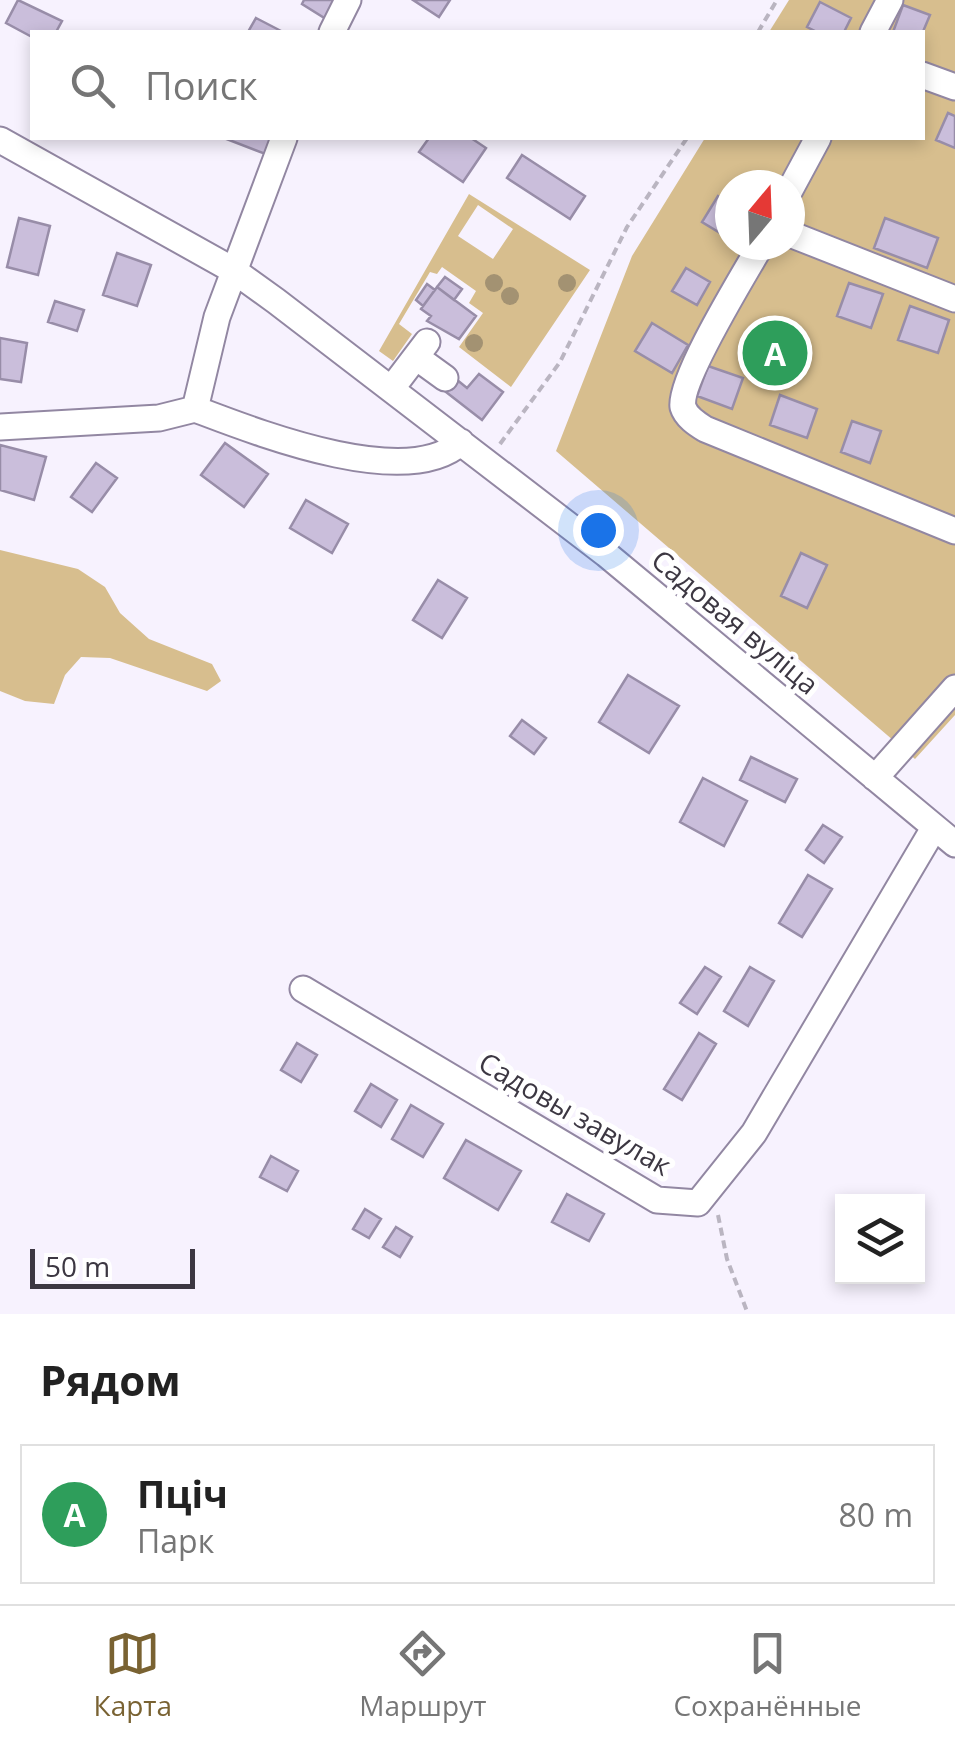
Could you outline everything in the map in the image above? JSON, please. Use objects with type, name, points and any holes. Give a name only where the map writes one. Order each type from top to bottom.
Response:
[{"type":"street","points":[[333,30],[348,0]]},
{"type":"street","points":[[874,30],[890,0]]},
{"type":"street","points":[[925,76],[955,87]]},
{"type":"street","name":"Садовая вуліца","points":[[0,140],[233,270],[606,554],[955,844]]},
{"type":"street","points":[[195,409],[233,270],[283,140]]},
{"type":"street","points":[[801,170],[817,140]]},
{"type":"street","points":[[805,240],[955,299]]},
{"type":"street","points":[[753,260],[687,380],[683,406],[690,418],[705,429],[955,531]]},
{"type":"street","points":[[392,388],[422,350],[445,378]]},
{"type":"street","points":[[0,427],[159,418],[195,409],[272,438],[400,462],[435,458],[461,442]]},
{"type":"street","points":[[876,778],[955,688]]},
{"type":"street","name":"Садовы завулак","points":[[302,989],[658,1200],[698,1203],[754,1132],[934,828]]},
{"type":"path","points":[[759,30],[777,0]]},
{"type":"path","points":[[486,461],[560,362],[627,227],[686,140]]},
{"type":"path","points":[[721,1176],[720,1228],[748,1314]]},
{"type":"shaded area","points":[[789,0],[955,0],[955,715],[915,759],[556,451],[632,256],[704,140],[925,140],[925,30],[770,30]]},
{"type":"shaded area","points":[[469,194],[590,270],[511,387],[459,347],[483,313],[469,303],[476,291],[442,267],[437,274],[430,272],[399,324],[412,334],[393,361],[379,351]],"holes":[[[478,205],[513,229],[493,259],[458,236]]]},
{"type":"shaded area","points":[[0,550],[78,569],[105,587],[120,613],[149,639],[212,664],[221,681],[207,691],[110,658],[81,657],[65,675],[54,704],[25,701],[0,691]]},
{"type":"building","points":[[18,0],[62,21],[57,30],[30,30],[30,36],[6,23]]},
{"type":"building","points":[[304,0],[338,0],[326,19],[302,4]]},
{"type":"building","points":[[413,0],[450,0],[439,17]]},
{"type":"building","points":[[820,2],[851,18],[845,30],[807,27]]},
{"type":"building","points":[[903,5],[930,15],[924,30],[894,30]]},
{"type":"building","points":[[256,18],[279,30],[249,30]]},
{"type":"building","points":[[948,113],[955,116],[955,148],[936,140]]},
{"type":"building","points":[[229,140],[274,140],[268,155]]},
{"type":"building","points":[[428,140],[474,140],[486,148],[463,182],[419,152]]},
{"type":"building","points":[[522,155],[585,196],[570,219],[507,178]]},
{"type":"building","points":[[715,201],[715,230],[702,222]]},
{"type":"building","points":[[19,218],[50,226],[38,275],[7,267]]},
{"type":"building","points":[[885,218],[938,238],[927,268],[874,248]]},
{"type":"building","points":[[117,253],[151,265],[137,306],[103,295]]},
{"type":"building","points":[[686,268],[710,282],[697,305],[672,291]]},
{"type":"building","points":[[445,277],[462,289],[454,300],[437,287]]},
{"type":"building","points":[[849,283],[883,294],[871,328],[837,316]]},
{"type":"building","points":[[427,284],[435,290],[423,306],[416,300]]},
{"type":"building","points":[[437,287],[476,316],[459,339],[427,321],[431,316],[421,309]]},
{"type":"building","points":[[55,301],[84,310],[77,331],[48,322]]},
{"type":"building","points":[[910,306],[949,320],[938,353],[898,340]]},
{"type":"building","points":[[652,323],[688,345],[672,373],[635,351]]},
{"type":"building","points":[[0,338],[27,343],[21,382],[0,379]]},
{"type":"building","points":[[708,366],[743,378],[732,409],[697,396]]},
{"type":"building","points":[[479,374],[503,392],[482,420],[446,392],[456,379],[467,388]]},
{"type":"building","points":[[780,395],[817,409],[807,438],[770,425]]},
{"type":"building","points":[[852,421],[881,431],[870,463],[841,452]]},
{"type":"building","points":[[225,443],[268,474],[244,507],[201,475]]},
{"type":"building","points":[[0,445],[46,457],[34,500],[0,490]]},
{"type":"building","points":[[96,463],[117,478],[92,512],[71,497]]},
{"type":"building","points":[[306,500],[348,524],[332,553],[290,528]]},
{"type":"building","points":[[801,553],[827,565],[807,608],[781,596]]},
{"type":"building","points":[[438,580],[467,598],[442,638],[413,620]]},
{"type":"building","points":[[628,675],[679,706],[649,753],[599,722]]},
{"type":"building","points":[[522,720],[546,738],[534,754],[510,736]]},
{"type":"building","points":[[751,757],[797,779],[785,802],[740,780]]},
{"type":"building","points":[[703,778],[747,801],[724,846],[680,822]]},
{"type":"building","points":[[823,825],[842,837],[824,863],[806,850]]},
{"type":"building","points":[[808,875],[832,889],[802,937],[779,923]]},
{"type":"building","points":[[705,967],[721,977],[697,1014],[680,1003]]},
{"type":"building","points":[[750,967],[774,981],[748,1026],[724,1011]]},
{"type":"building","points":[[699,1033],[716,1044],[682,1100],[664,1089]]},
{"type":"building","points":[[297,1043],[317,1055],[301,1082],[281,1070]]},
{"type":"building","points":[[371,1084],[397,1100],[381,1127],[355,1111]]},
{"type":"building","points":[[411,1105],[443,1124],[423,1157],[392,1139]]},
{"type":"building","points":[[466,1140],[521,1171],[498,1210],[444,1178]]},
{"type":"building","points":[[271,1156],[298,1171],[287,1191],[260,1177]]},
{"type":"building","points":[[567,1194],[604,1214],[589,1241],[552,1222]]},
{"type":"building","points":[[365,1209],[381,1219],[369,1238],[353,1229]]},
{"type":"building","points":[[396,1227],[412,1237],[400,1257],[383,1247]]},
{"type":"place","name":"Пціч","points":[[775,353]]}]
